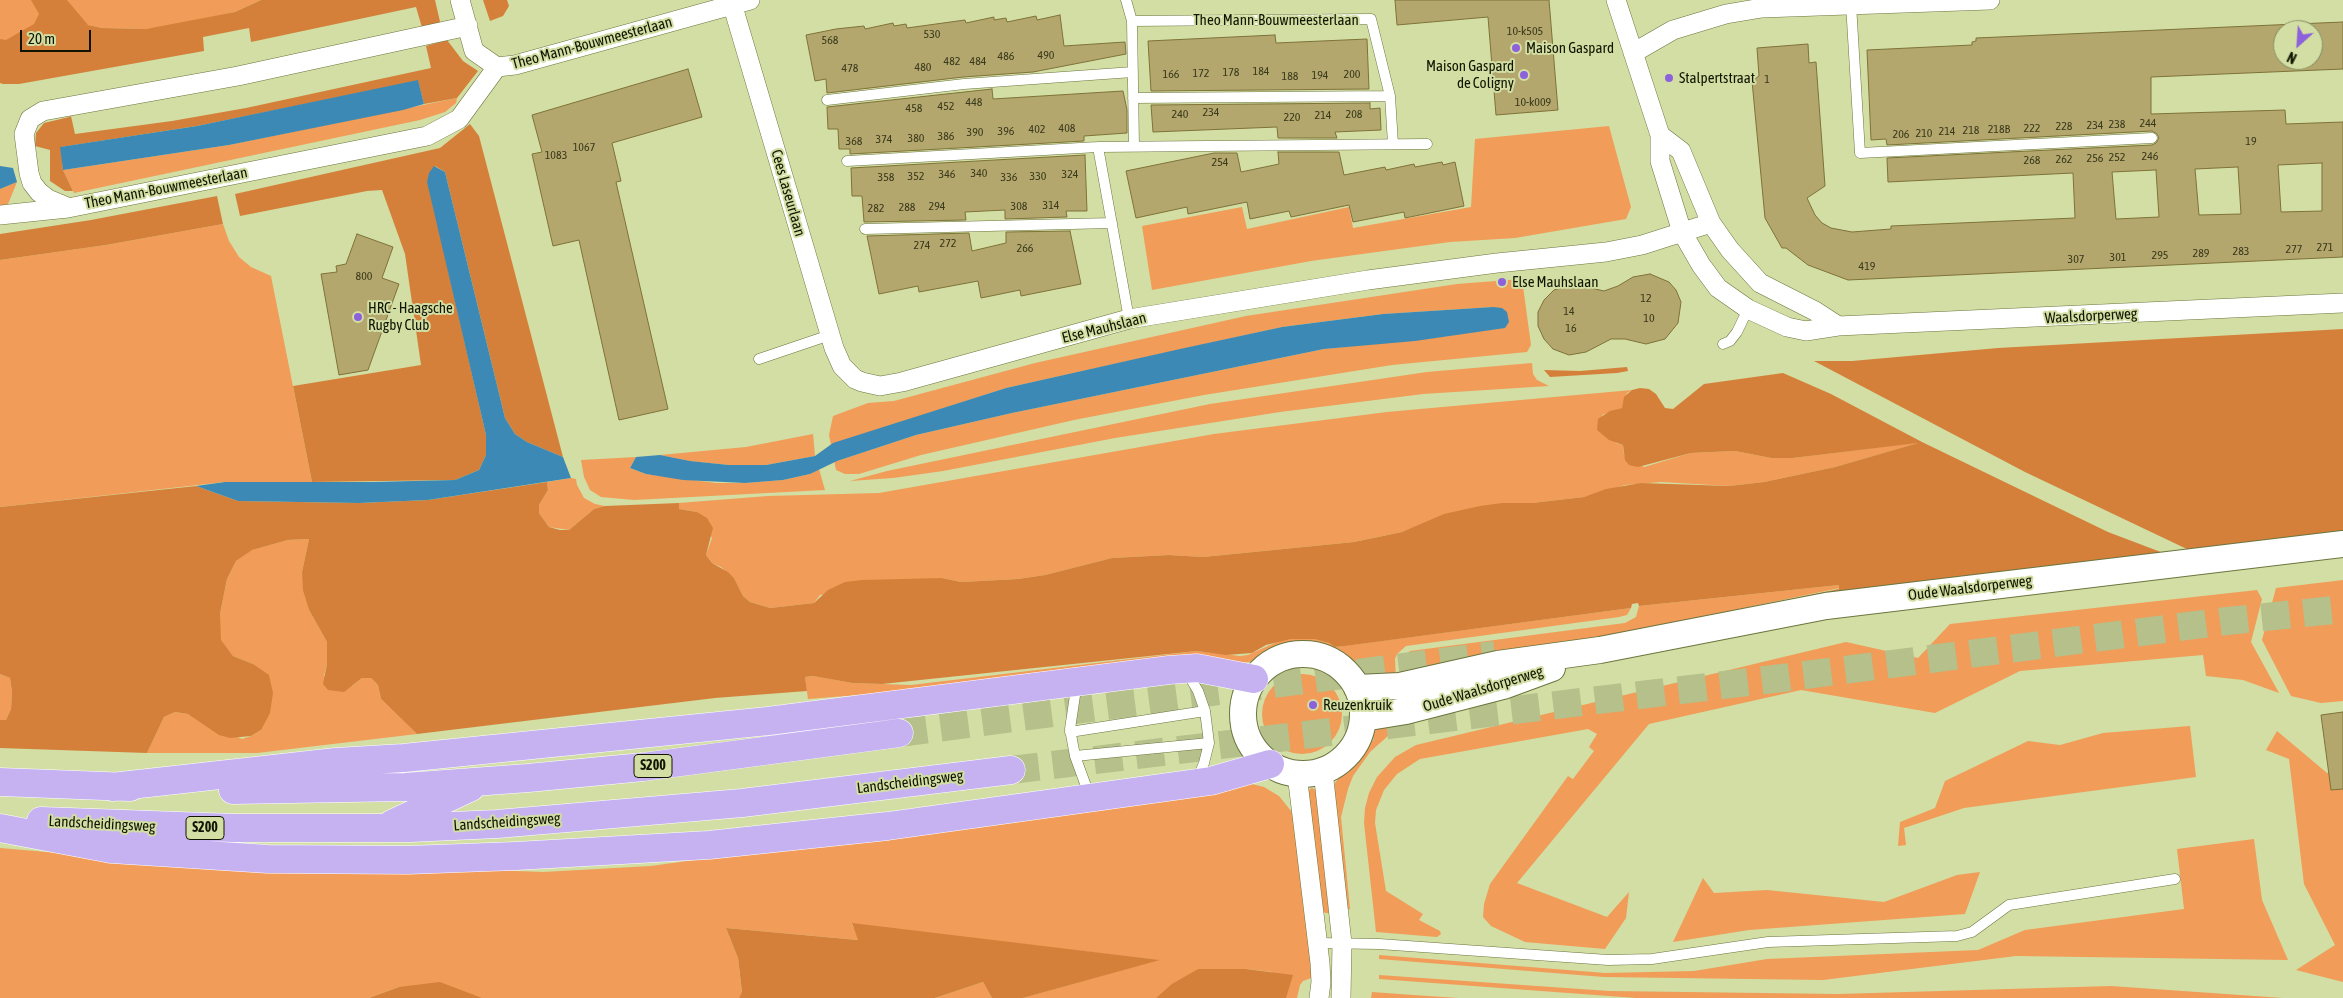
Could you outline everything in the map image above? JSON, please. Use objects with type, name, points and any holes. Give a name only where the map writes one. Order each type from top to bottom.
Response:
[{"type":"main road","name":"Oude Waalsdorperweg","points":[[1357,688],[1400,686],[1498,664],[1600,650],[1826,606],[2343,544]]},
{"type":"main road","name":"Oude Waalsdorperweg","points":[[1363,718],[1406,711],[1503,686],[1600,650]]},
{"type":"main road","points":[[1301,654],[1328,659],[1350,676],[1357,688],[1362,703],[1363,718],[1359,735],[1351,751],[1338,763],[1322,771],[1297,774],[1270,764],[1261,758],[1248,740],[1242,720],[1244,698],[1254,679],[1263,668],[1274,661],[1301,654]]},
{"type":"main road","points":[[112,787],[336,762],[404,758],[768,721],[1185,669],[1197,668],[1254,679]]},
{"type":"main road","name":"S200","points":[[0,782],[220,790],[405,787],[643,767],[899,733]]},
{"type":"main road","points":[[0,828],[111,849],[268,859],[408,860],[710,845],[888,826],[1196,784],[1270,764]]},
{"type":"main road","name":"Landscheidingsweg","points":[[0,818],[225,828],[410,828],[516,823],[732,804],[1011,770]]},
{"type":"main road","name":"S200","points":[[384,827],[483,781]]},
{"type":"street","points":[[460,0],[474,50],[497,67]]},
{"type":"street","points":[[1616,0],[1633,53],[1673,30],[1762,4],[1851,4],[1990,0]]},
{"type":"street","name":"Theo Mann-Bouwmeesterlaan","points":[[468,26],[238,76],[43,111],[30,120],[24,134],[32,182],[39,192],[48,199],[68,208],[427,136],[459,119],[497,67],[515,65],[738,2]]},
{"type":"street","name":"Cees Laseurlaan","points":[[738,2],[830,335],[842,366],[855,380]]},
{"type":"street","name":"Waalsdorperweg","points":[[1633,53],[1660,135],[1660,161],[1682,232],[1700,265],[1718,288],[1748,309],[1787,327],[1806,330],[1838,326],[2343,304]]},
{"type":"street","points":[[1660,135],[1681,151],[1711,224],[1730,250],[1760,282],[1815,311],[1838,326]]},
{"type":"street","points":[[0,215],[68,208]]},
{"type":"street","name":"Else Mauhslaan","points":[[855,380],[880,386],[902,382],[1129,320],[1368,280],[1497,263],[1606,252],[1642,245],[1711,224]]},
{"type":"street","points":[[1748,309],[1760,282]]},
{"type":"street","points":[[1322,771],[1342,943],[1341,998]]},
{"type":"street","points":[[1297,774],[1318,943],[1321,982],[1319,998]]},
{"type":"lane","points":[[1126,0],[1132,21],[1134,146]]},
{"type":"lane","points":[[1851,4],[1860,153],[2152,138]]},
{"type":"lane","name":"Theo Mann-Bouwmeesterlaan","points":[[1132,21],[1371,19],[1390,96],[1393,144]]},
{"type":"lane","points":[[827,100],[964,84],[1133,72]]},
{"type":"lane","points":[[1133,98],[1390,96]]},
{"type":"lane","points":[[847,160],[1098,146],[1427,144]]},
{"type":"lane","points":[[1098,146],[1129,320]]},
{"type":"lane","points":[[865,229],[1112,223]]},
{"type":"lane","points":[[1723,344],[1730,342],[1738,332],[1748,309]]},
{"type":"lane","points":[[759,359],[830,335]]},
{"type":"lane","points":[[1185,669],[1198,691],[1206,711],[1209,743],[1196,784]]},
{"type":"lane","points":[[1077,681],[1070,732],[1075,756],[1090,798]]},
{"type":"lane","points":[[1070,732],[1206,711]]},
{"type":"lane","points":[[1075,756],[1209,743]]},
{"type":"lane","points":[[1318,943],[1608,960],[1652,959],[1768,942],[1957,936],[1972,932],[2009,905],[2175,879]]},
{"type":"shaded area","points":[[0,0],[261,0],[235,12],[165,27],[146,29],[102,28],[88,25],[0,52]]},
{"type":"shaded area","points":[[31,0],[67,0],[88,25],[102,28],[146,29],[235,12],[261,0],[435,0],[441,26],[423,31],[416,7],[251,42],[249,28],[203,37],[204,51],[19,84],[0,83],[0,39],[6,40],[34,24],[39,14]]},
{"type":"shaded area","points":[[483,0],[507,0],[509,6],[503,16],[490,21]]},
{"type":"shaded area","points":[[447,40],[463,61],[478,71],[457,98],[424,104],[418,81],[197,126],[61,147],[63,170],[73,191],[65,191],[50,181],[50,150],[35,146],[36,133],[44,123],[71,116],[75,134],[172,121],[246,108],[431,68],[426,46]]},
{"type":"shaded area","points":[[457,98],[456,103],[445,112],[420,120],[74,193],[63,170],[229,145]]},
{"type":"shaded area","points":[[470,124],[479,136],[563,457],[527,442],[515,434],[505,418],[445,172],[435,166],[448,270],[486,435],[486,455],[479,470],[455,480],[312,482],[293,386],[421,365],[405,254],[382,190],[367,191],[240,216],[235,194],[440,148]]},
{"type":"shaded area","points":[[1609,126],[1631,207],[1626,219],[1515,238],[1450,242],[1311,261],[1152,290],[1142,226],[1242,207],[1247,229],[1349,207],[1353,228],[1471,207],[1475,139]]},
{"type":"shaded area","points":[[17,182],[8,204],[0,207],[0,189]]},
{"type":"shaded area","points":[[217,196],[223,224],[106,245],[0,260],[0,234],[91,220]]},
{"type":"shaded area","points":[[223,224],[229,241],[239,257],[251,267],[271,276],[312,482],[225,482],[0,507],[0,260],[106,245]]},
{"type":"shaded area","points":[[1522,279],[1531,345],[1527,352],[1392,365],[1204,395],[1074,420],[921,455],[859,474],[845,474],[836,470],[829,435],[833,416],[868,403],[894,401],[1035,363],[1246,316],[1457,284]],"holes":[[[1493,307],[1449,336],[1324,349],[1012,413],[916,435],[837,461],[833,444],[1006,388],[1282,327],[1383,314]]]},
{"type":"shaded area","points":[[2343,329],[2343,532],[2191,551],[2025,472],[1814,361],[1852,361],[1998,348]]},
{"type":"shaded area","points":[[1532,363],[1533,374],[1537,380],[1549,386],[1423,394],[1280,412],[1115,438],[943,471],[893,478],[850,481],[887,471],[1210,404],[1427,372]]},
{"type":"shaded area","points":[[1627,367],[1628,371],[1617,373],[1550,377],[1544,370],[1580,371]]},
{"type":"shaded area","points":[[1783,373],[1831,394],[1922,442],[2108,532],[2166,554],[1786,600],[1839,589],[1839,585],[1639,606],[1638,603],[1632,604],[1631,608],[1335,647],[1329,643],[1314,639],[1291,639],[1266,645],[1252,653],[1226,655],[1197,651],[882,684],[852,683],[813,676],[805,677],[807,691],[715,698],[417,734],[381,699],[378,685],[371,678],[362,678],[344,692],[328,690],[323,684],[327,664],[327,642],[309,610],[303,590],[302,572],[309,539],[288,540],[252,550],[236,561],[227,579],[220,614],[221,640],[233,656],[253,664],[269,675],[273,693],[270,713],[261,730],[251,736],[230,738],[219,735],[188,714],[175,712],[164,717],[147,753],[0,748],[0,720],[6,720],[11,709],[12,692],[10,678],[0,674],[0,507],[196,486],[238,501],[359,503],[428,500],[547,482],[548,490],[539,505],[539,513],[549,527],[560,530],[569,530],[594,509],[605,506],[679,503],[679,509],[697,512],[707,518],[713,528],[706,555],[712,563],[728,572],[734,578],[743,596],[750,602],[770,608],[814,603],[828,590],[845,582],[862,580],[942,578],[961,582],[1018,579],[1045,575],[1112,558],[1169,555],[1203,557],[1354,542],[1402,532],[1444,514],[1480,506],[1584,497],[1606,489],[1641,483],[1729,486],[1764,482],[1835,467],[1918,443],[1793,458],[1771,458],[1735,451],[1691,453],[1638,467],[1629,465],[1625,460],[1623,445],[1609,440],[1597,430],[1598,419],[1610,411],[1622,408],[1624,397],[1632,390],[1640,388],[1649,389],[1656,394],[1665,408],[1673,409],[1704,384]]},
{"type":"shaded area","points":[[1632,390],[1627,393],[1622,408],[1602,415],[1616,443],[1623,445],[1624,455],[1644,467],[1691,453],[1735,451],[1771,458],[1793,458],[1922,442],[1835,467],[1764,482],[1729,486],[1661,482],[1625,485],[1584,497],[1532,503],[1502,503],[1402,532],[1354,542],[1203,557],[1169,555],[1112,558],[1045,575],[1018,579],[961,582],[942,578],[820,595],[814,603],[770,608],[750,602],[743,596],[734,578],[721,567],[712,563],[706,555],[712,538],[697,512],[679,509],[679,503],[768,496],[879,493],[1214,434],[1387,412]]},
{"type":"shaded area","points":[[813,434],[815,456],[766,465],[729,465],[689,461],[660,455],[746,447]]},
{"type":"shaded area","points":[[636,457],[630,468],[646,474],[716,483],[783,480],[810,474],[819,469],[825,490],[634,500],[601,497],[590,490],[584,477],[581,460]]},
{"type":"shaded area","points":[[571,478],[576,479],[584,498],[595,504],[605,506],[594,509],[569,530],[549,527],[539,513],[539,505],[548,490],[547,482]]},
{"type":"shaded area","points":[[309,539],[302,572],[309,610],[327,642],[327,664],[324,676],[352,686],[362,678],[371,678],[378,685],[381,699],[417,734],[257,753],[147,753],[164,717],[175,712],[188,714],[242,739],[261,730],[253,664],[233,656],[220,640],[220,614],[227,579],[236,561],[251,550],[288,540]]},
{"type":"shaded area","points":[[2343,580],[2343,701],[2321,703],[2291,696],[2262,640],[2276,588]]},
{"type":"shaded area","points":[[1839,585],[1840,588],[1403,679],[1402,658],[1410,651],[1625,623],[1636,617],[1639,606]]},
{"type":"shaded area","points":[[2257,590],[2262,599],[2251,642],[2279,693],[2243,680],[2206,676],[2203,655],[2020,671],[1935,713],[1801,690],[1649,724],[1517,883],[1607,917],[1629,892],[1626,918],[1605,949],[1525,942],[1491,926],[1483,917],[1484,904],[1490,884],[1568,776],[1573,779],[1594,751],[1589,747],[1597,734],[1588,729],[1420,759],[1397,774],[1384,790],[1376,810],[1375,823],[1386,891],[1423,914],[1419,920],[1440,931],[1441,934],[1437,937],[1376,932],[1364,823],[1365,808],[1369,793],[1377,777],[1395,757],[1416,745],[1846,642],[1918,658],[1950,624]]},
{"type":"shaded area","points":[[1631,608],[1627,615],[1619,617],[1406,646],[1397,654],[1395,659],[1396,680],[1364,675],[1327,650],[1301,645],[1277,649],[1254,661],[1243,663],[910,697],[859,695],[808,699],[805,677],[814,676],[852,683],[911,685],[1197,651],[1240,656],[1248,655],[1279,641],[1291,639],[1314,639],[1336,647]]},
{"type":"shaded area","points":[[1301,645],[1322,648],[1271,652],[1284,647]]},
{"type":"shaded area","points":[[0,674],[10,678],[12,692],[11,709],[6,720],[0,720]]},
{"type":"shaded area","points":[[1302,674],[1317,677],[1330,686],[1339,699],[1342,714],[1339,729],[1330,742],[1317,751],[1302,754],[1287,751],[1274,742],[1265,729],[1262,714],[1265,699],[1274,686],[1287,677]]},
{"type":"shaded area","points":[[1403,718],[1405,726],[1389,735],[1370,752],[1353,776],[1348,789],[1341,817],[1350,909],[1345,910],[1333,792],[1335,783],[1370,735],[1378,728]]},
{"type":"shaded area","points":[[2190,726],[2196,777],[1964,808],[1904,828],[1906,845],[1898,846],[1900,822],[1935,808],[1945,781],[2028,741],[2060,745],[2103,733]]},
{"type":"shaded area","points":[[2277,731],[2327,773],[2343,772],[2343,982],[2296,970],[2335,945],[2304,884],[2289,759],[2266,750]]},
{"type":"shaded area","points":[[1248,783],[1264,787],[1279,796],[1291,811],[1295,822],[1314,977],[1303,981],[1297,998],[1283,998],[1272,972],[1246,969],[1198,969],[1156,998],[1023,998],[1158,960],[852,924],[859,940],[726,928],[738,958],[742,993],[739,998],[482,998],[399,987],[369,998],[0,998],[0,848],[81,855],[543,872],[651,866]]},
{"type":"shaded area","points":[[1312,788],[1316,790],[1329,913],[1323,912],[1308,790]]},
{"type":"shaded area","points":[[2254,839],[2262,900],[2288,960],[2016,956],[1823,980],[1604,977],[1379,959],[1379,955],[1605,973],[1694,971],[1767,959],[1978,950],[2025,930],[2184,909],[2177,849]]},
{"type":"shaded area","points":[[1980,872],[1965,914],[1749,930],[1673,942],[1703,878],[1714,893],[1767,890],[1884,902],[1957,875]]},
{"type":"shaded area","points":[[852,923],[1160,960],[1023,998],[992,998],[983,982],[935,998],[739,998],[742,992],[738,958],[726,928],[858,940]]},
{"type":"shaded area","points":[[1198,969],[1246,969],[1293,975],[1286,998],[1156,998],[1172,984]]},
{"type":"shaded area","points":[[1379,975],[1609,991],[1838,994],[2111,986],[2283,998],[1636,998],[1379,979]]},
{"type":"shaded area","points":[[440,982],[482,998],[369,998],[399,987]]},
{"type":"shaded area","points":[[983,982],[992,998],[935,998]]},
{"type":"shaded area","points":[[1372,992],[1413,995],[1458,998],[1371,998]]},
{"type":"water","points":[[418,80],[424,104],[403,110],[229,145],[63,170],[60,147],[197,126]]},
{"type":"water","points":[[0,166],[13,168],[17,182],[0,189]]},
{"type":"water","points":[[434,166],[445,172],[505,418],[515,434],[527,442],[563,457],[571,478],[428,500],[359,503],[238,501],[196,486],[225,482],[455,480],[479,470],[486,455],[486,435],[427,182],[429,173]]},
{"type":"water","points":[[1502,308],[1507,312],[1509,322],[1505,328],[1415,341],[1324,349],[1012,413],[916,435],[837,461],[810,474],[783,480],[745,483],[683,480],[646,474],[630,468],[636,457],[660,455],[690,461],[729,465],[766,465],[815,456],[833,443],[1006,388],[1180,349],[1282,327],[1383,314]]},
{"type":"building","name":"Maison Gaspard de Coligny","points":[[1395,0],[1549,0],[1558,110],[1496,115],[1488,17],[1397,25]]},
{"type":"building","points":[[1060,15],[1064,46],[1125,42],[1126,54],[1033,72],[963,77],[827,93],[826,79],[815,81],[806,35],[864,26],[865,29],[893,23],[894,26],[906,24],[907,28],[965,20],[966,23],[994,17],[994,20],[1006,18],[1007,22],[1036,16],[1037,20]]},
{"type":"building","points":[[2343,22],[2343,69],[2323,70],[2323,23]]},
{"type":"building","points":[[2273,25],[2273,70],[2319,70],[2151,77],[2151,114],[2285,110],[2286,124],[2343,122],[2343,257],[1848,280],[1808,265],[1786,248],[1782,248],[1765,218],[1752,81],[1759,76],[1757,48],[1808,44],[1809,63],[1816,62],[1825,186],[1807,198],[1815,215],[1822,223],[1831,228],[1852,232],[1891,229],[1891,226],[2075,218],[2073,173],[1888,182],[1887,158],[2152,145],[2159,138],[2152,131],[1887,145],[1886,139],[1871,140],[1867,50],[1972,45],[1972,42],[1976,41],[1976,38]],"holes":[[[2322,163],[2322,211],[2281,212],[2278,165]],[[2238,167],[2241,214],[2199,215],[2195,169]],[[2156,170],[2159,217],[2116,219],[2112,172]]]},
{"type":"building","points":[[1275,35],[1276,43],[1367,39],[1369,89],[1151,91],[1148,41]]},
{"type":"building","points":[[688,69],[702,117],[612,143],[621,181],[616,182],[668,409],[619,420],[579,240],[553,246],[532,154],[542,152],[532,115]]},
{"type":"building","points":[[992,89],[993,99],[1123,91],[1127,110],[1127,133],[1084,136],[1084,141],[850,154],[850,149],[839,149],[838,129],[828,129],[827,107]]},
{"type":"building","points":[[1370,103],[1370,109],[1380,108],[1381,130],[1335,132],[1337,138],[1278,138],[1277,127],[1153,132],[1151,105]]},
{"type":"building","points":[[1278,152],[1339,152],[1344,175],[1385,167],[1386,170],[1414,164],[1415,167],[1442,162],[1443,165],[1455,162],[1464,206],[1405,218],[1404,212],[1353,222],[1349,205],[1291,217],[1289,211],[1250,219],[1247,202],[1188,214],[1187,207],[1136,218],[1126,171],[1214,153],[1237,153],[1241,172],[1279,164]]},
{"type":"building","points":[[1085,155],[1087,211],[1066,211],[1067,217],[1005,219],[1005,210],[965,212],[966,220],[864,222],[862,196],[852,196],[851,168]]},
{"type":"building","points":[[1070,231],[1081,284],[1021,296],[1020,290],[981,298],[978,281],[919,292],[918,286],[879,294],[867,236],[969,233],[972,251],[1006,243],[1006,232]]},
{"type":"building","name":"HRC - Haagsche Rugby Club","points":[[357,234],[393,247],[382,278],[399,284],[368,370],[339,375],[321,274],[337,272],[336,266],[346,264]]},
{"type":"building","points":[[1650,274],[1669,282],[1676,290],[1681,302],[1678,323],[1665,339],[1646,344],[1625,339],[1611,339],[1586,352],[1569,355],[1553,349],[1544,339],[1538,326],[1538,312],[1544,300],[1554,290],[1574,284],[1604,291],[1618,286],[1633,277]]},
{"type":"building","points":[[2343,712],[2343,789],[2331,790],[2321,715]]},
{"type":"tunnel","points":[[1011,770],[1774,679],[2227,621],[2343,609]]},
{"type":"tunnel","points":[[899,733],[1495,655]]},
{"type":"place","name":"Maison Gaspard","points":[[1516,48]]},
{"type":"place","name":"Maison Gaspard de Coligny","points":[[1524,75]]},
{"type":"place","name":"Stalpertstraat","points":[[1669,78]]},
{"type":"place","name":"Else Mauhslaan","points":[[1502,282]]},
{"type":"place","name":"HRC - Haagsche Rugby Club","points":[[358,317]]},
{"type":"place","name":"Reuzenkruik","points":[[1313,705]]}]
